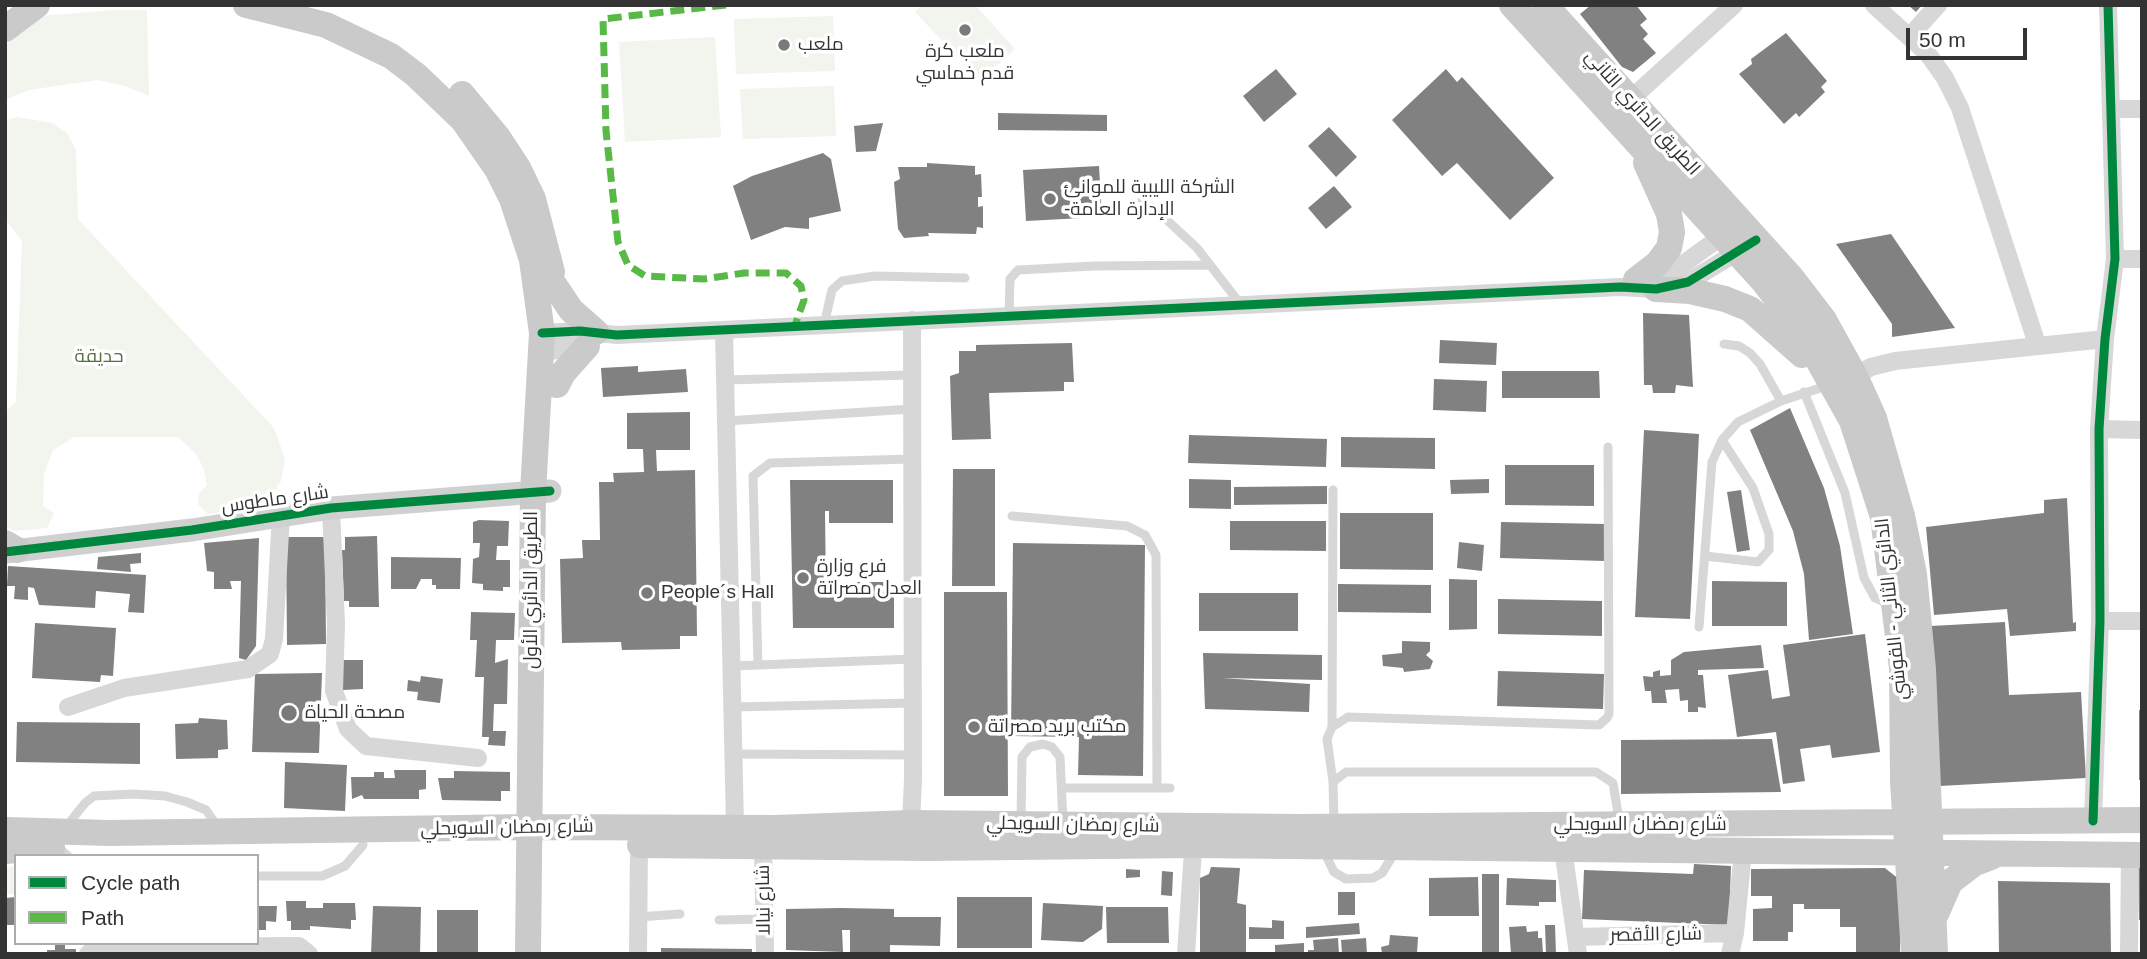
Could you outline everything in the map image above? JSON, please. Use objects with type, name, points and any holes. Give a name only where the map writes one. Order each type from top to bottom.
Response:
[{"type":"main road","points":[[5,29],[37,5]]},
{"type":"main road","name":"الطريق الدائري الأول","points":[[246,5],[326,25],[391,55],[463,120],[497,169],[512,199],[532,260],[557,385],[542,491]]},
{"type":"main road","name":"الطريق الدائري الأول","points":[[323,5],[399,40],[453,84],[477,109],[518,168],[533,199],[555,286],[542,491],[535,835],[541,954]]},
{"type":"main road","points":[[1512,5],[1621,108],[1640,148],[1669,214],[1672,232],[1664,256],[1637,286]]},
{"type":"main road","name":"الطريق الدائري الثاني","points":[[1545,5],[1621,108],[1739,238]]},
{"type":"main road","points":[[1640,148],[1739,238],[1791,277],[1824,320],[1856,378],[1884,450],[1914,574],[1923,669],[1926,771],[1918,822],[1920,853],[1935,916],[1935,954]]},
{"type":"main road","name":"الدائري الثاني - القوشي","points":[[1739,238],[1765,282],[1805,337],[1852,421],[1883,517],[1918,822]]},
{"type":"main road","points":[[555,286],[571,310],[600,338],[568,366],[557,385]]},
{"type":"main road","points":[[1637,286],[1713,296],[1750,310],[1783,335],[1830,384]]},
{"type":"main road","name":"شارع رمضان السويحلي","points":[[5,851],[221,832],[535,835],[639,845],[928,848],[1194,835],[1328,837],[1620,825],[2142,820]]},
{"type":"main road","name":"شارع رمضان السويحلي","points":[[5,830],[63,846],[363,845],[736,826],[911,823],[1063,824],[1194,835]]},
{"type":"main road","name":"الطريق الدائري الأول","points":[[528,954],[528,910],[535,835]]},
{"type":"main road","name":"شارع رمضان السويحلي","points":[[1328,837],[1398,848],[2136,855]]},
{"type":"main road","points":[[1914,954],[1913,901],[1920,853]]},
{"type":"main road","points":[[1935,916],[1950,883],[1961,872],[1991,857],[2019,854]]},
{"type":"street","points":[[1621,108],[1734,5]]},
{"type":"street","points":[[1874,5],[1910,36],[1945,78],[1960,108],[2037,344]]},
{"type":"street","points":[[1910,36],[1938,5]]},
{"type":"street","points":[[2093,821],[2100,621],[2099,429],[2105,339],[2115,259],[2108,5]]},
{"type":"street","points":[[2111,109],[2142,109]]},
{"type":"street","points":[[550,342],[912,320],[1637,286],[1739,238]]},
{"type":"street","points":[[2115,259],[2142,259]]},
{"type":"street","points":[[911,823],[912,320]]},
{"type":"street","points":[[724,331],[736,826]]},
{"type":"street","points":[[1830,384],[1856,378],[1871,367],[1895,361],[2037,344],[2105,339]]},
{"type":"street","points":[[2099,429],[2142,430]]},
{"type":"street","name":"شارع ماطوس","points":[[9,548],[200,529],[331,508],[542,491]]},
{"type":"street","points":[[331,508],[336,624],[334,691],[348,729],[366,746],[478,758]]},
{"type":"street","points":[[68,707],[124,688],[248,669],[270,654],[274,639],[281,515]]},
{"type":"street","points":[[2100,621],[2142,621]]},
{"type":"street","points":[[1186,954],[1194,835]]},
{"type":"street","points":[[638,954],[639,845]]},
{"type":"street","name":"شارع نيالا","points":[[763,845],[765,954]]},
{"type":"street","points":[[1563,849],[1577,945]]},
{"type":"street","points":[[1730,954],[1735,933],[1743,851]]},
{"type":"street","points":[[2129,954],[2136,855]]},
{"type":"street","name":"شارع الأقصر","points":[[1577,945],[1735,933]]},
{"type":"street","points":[[88,954],[96,947],[223,950],[299,946],[309,954]]},
{"type":"lane","points":[[1141,202],[1156,210],[1197,248],[1242,306]]},
{"type":"lane","points":[[1009,316],[1010,279],[1017,270],[1210,265]]},
{"type":"lane","points":[[824,326],[832,290],[842,281],[875,276],[965,278]]},
{"type":"lane","points":[[1724,344],[1739,346],[1760,364],[1781,401]]},
{"type":"lane","points":[[725,380],[912,375]]},
{"type":"lane","points":[[1699,627],[1712,462],[1721,440],[1738,422],[1781,401],[1830,384]]},
{"type":"lane","points":[[1804,393],[1845,493],[1864,579],[1875,598],[1893,606]]},
{"type":"lane","points":[[726,421],[912,409]]},
{"type":"lane","points":[[1705,556],[1758,562],[1769,550],[1769,534],[1753,488],[1721,440]]},
{"type":"lane","points":[[1332,727],[1348,718],[1599,725],[1607,718],[1608,447]]},
{"type":"lane","points":[[758,665],[753,475],[770,463],[912,459]]},
{"type":"lane","points":[[1328,837],[1333,782],[1327,739],[1332,727],[1333,490]]},
{"type":"lane","points":[[1012,516],[1127,526],[1145,534],[1156,555],[1157,788]]},
{"type":"lane","points":[[732,666],[913,659]]},
{"type":"lane","points":[[733,707],[913,703]]},
{"type":"lane","points":[[1021,824],[1019,778],[1022,757],[1030,747],[1043,744],[1052,747],[1060,757],[1063,824]]},
{"type":"lane","points":[[734,754],[913,755]]},
{"type":"lane","points":[[1333,782],[1346,772],[1596,772],[1613,783],[1620,825]]},
{"type":"lane","points":[[1063,788],[1170,788]]},
{"type":"lane","points":[[63,846],[74,815],[94,796],[165,796],[206,810],[221,832]]},
{"type":"lane","points":[[259,876],[322,876],[345,866],[363,845]]},
{"type":"lane","points":[[638,917],[680,914]]},
{"type":"lane","points":[[719,920],[765,919]]},
{"type":"green space","name":"ملعب كرة قدم خماسي","points":[[922,5],[975,5],[1015,49],[980,81],[915,12]]},
{"type":"green space","points":[[147,10],[149,96],[125,86],[97,80],[29,90],[5,100],[5,46],[20,29],[41,16]]},
{"type":"green space","name":"ملعب","points":[[833,16],[835,71],[736,74],[734,19]]},
{"type":"green space","points":[[715,37],[721,137],[625,142],[619,42]]},
{"type":"green space","points":[[834,86],[836,136],[743,139],[740,89]]},
{"type":"green space","name":"حديقة","points":[[17,117],[52,123],[67,133],[76,150],[78,219],[274,428],[285,459],[281,481],[271,496],[250,507],[208,514],[198,504],[199,494],[207,485],[204,469],[196,454],[178,437],[74,437],[53,450],[44,474],[43,506],[54,513],[47,528],[13,531],[5,526],[5,412],[16,402],[22,241],[5,219],[5,121]]},
{"type":"green space","points":[[14,866],[14,894],[5,894],[5,868]]},
{"type":"building","points":[[1591,5],[1636,5],[1647,19],[1640,25],[1648,34],[1643,39],[1656,53],[1633,72],[1622,67],[1580,14]]},
{"type":"building","points":[[1908,5],[1922,5],[1916,12]]},
{"type":"building","points":[[1786,33],[1827,81],[1821,87],[1825,92],[1799,117],[1796,113],[1784,124],[1739,74],[1752,64],[1751,59]]},
{"type":"building","points":[[1276,69],[1297,94],[1264,122],[1243,96]]},
{"type":"building","points":[[1446,69],[1457,82],[1462,77],[1554,178],[1510,220],[1457,163],[1442,176],[1392,120]]},
{"type":"building","points":[[998,113],[1107,115],[1107,131],[998,130]]},
{"type":"building","points":[[883,123],[876,151],[856,152],[854,126]]},
{"type":"building","points":[[1329,127],[1357,157],[1336,177],[1308,146]]},
{"type":"building","points":[[823,153],[831,159],[841,211],[809,218],[809,229],[785,227],[751,240],[733,186],[752,176]]},
{"type":"building","points":[[927,163],[975,166],[975,175],[981,174],[982,197],[978,197],[978,207],[983,206],[983,228],[977,227],[976,234],[928,233],[929,236],[904,238],[898,229],[894,182],[900,179],[898,167],[927,167]]},
{"type":"building","points":[[1099,166],[1102,217],[1026,221],[1023,170]]},
{"type":"building","points":[[1334,186],[1352,207],[1326,229],[1308,208]]},
{"type":"building","points":[[1891,234],[1955,328],[1892,337],[1892,324],[1836,244]]},
{"type":"building","points":[[1643,313],[1689,315],[1693,387],[1676,385],[1675,393],[1653,393],[1652,385],[1644,385]]},
{"type":"building","points":[[1440,340],[1497,343],[1496,365],[1439,363]]},
{"type":"building","points":[[1072,343],[1074,382],[1064,382],[1064,391],[989,393],[991,439],[952,440],[950,376],[959,373],[959,351],[976,351],[976,345]]},
{"type":"building","points":[[638,366],[638,372],[686,369],[688,392],[603,397],[601,368]]},
{"type":"building","points":[[1502,371],[1599,371],[1600,398],[1502,398]]},
{"type":"building","points":[[1434,379],[1487,381],[1486,412],[1433,410]]},
{"type":"building","points":[[1790,408],[1824,488],[1840,546],[1853,634],[1809,640],[1804,574],[1793,531],[1750,430]]},
{"type":"building","points":[[690,412],[690,450],[656,450],[657,471],[695,470],[697,636],[680,636],[680,649],[622,650],[621,642],[562,643],[560,559],[583,558],[582,540],[600,540],[599,482],[614,482],[613,473],[644,472],[643,449],[627,449],[627,413]]},
{"type":"building","points":[[1644,430],[1699,434],[1690,619],[1635,617]]},
{"type":"building","points":[[1189,435],[1327,439],[1326,467],[1188,463]]},
{"type":"building","points":[[1341,437],[1435,438],[1435,469],[1341,467]]},
{"type":"building","points":[[1505,465],[1594,465],[1594,506],[1505,505]]},
{"type":"building","points":[[953,469],[995,469],[995,586],[952,586]]},
{"type":"building","points":[[1189,479],[1231,480],[1231,509],[1189,508]]},
{"type":"building","points":[[1489,479],[1489,493],[1451,494],[1450,480]]},
{"type":"building","points":[[790,480],[893,480],[893,523],[829,523],[829,511],[825,511],[826,593],[830,593],[830,582],[894,582],[894,628],[793,628]]},
{"type":"building","points":[[1327,486],[1327,504],[1234,505],[1234,487]]},
{"type":"building","points":[[1741,490],[1750,550],[1737,552],[1727,492]]},
{"type":"building","points":[[2067,498],[2073,623],[2076,622],[2076,631],[2010,636],[2007,609],[1934,615],[1926,527],[2044,513],[2044,500]]},
{"type":"building","points":[[1340,513],[1433,513],[1433,570],[1340,569]]},
{"type":"building","points":[[509,521],[508,546],[497,546],[496,560],[510,560],[510,587],[503,587],[503,591],[483,590],[483,584],[472,583],[473,559],[479,557],[480,543],[473,543],[473,522]]},
{"type":"building","points":[[1230,521],[1326,521],[1326,551],[1230,550]]},
{"type":"building","points":[[1501,522],[1606,524],[1605,561],[1500,558]]},
{"type":"building","points":[[377,536],[379,607],[349,607],[349,601],[344,601],[342,550],[345,550],[345,537]]},
{"type":"building","points":[[286,537],[325,537],[326,644],[287,645]]},
{"type":"building","points":[[259,538],[256,646],[246,660],[239,658],[241,581],[230,581],[232,589],[214,589],[214,572],[207,571],[204,543]]},
{"type":"building","points":[[1459,542],[1484,545],[1482,571],[1457,568]]},
{"type":"building","points":[[1013,543],[1145,545],[1143,776],[1078,775],[1079,737],[1011,736]]},
{"type":"building","points":[[141,553],[141,563],[130,564],[131,572],[97,569],[98,557]]},
{"type":"building","points":[[391,557],[461,558],[460,589],[436,589],[436,585],[432,585],[432,579],[421,579],[416,589],[391,589]]},
{"type":"building","points":[[8,566],[146,575],[144,613],[128,612],[130,594],[96,591],[95,608],[39,605],[34,588],[28,587],[28,600],[14,599],[15,586],[7,586]]},
{"type":"building","points":[[1449,579],[1477,580],[1477,629],[1449,630]]},
{"type":"building","points":[[1712,581],[1787,582],[1787,626],[1712,626]]},
{"type":"building","points":[[1338,584],[1431,585],[1431,613],[1338,612]]},
{"type":"building","points":[[944,592],[1007,592],[1008,796],[944,796]]},
{"type":"building","points":[[1199,593],[1298,593],[1298,631],[1199,631]]},
{"type":"building","points":[[1498,599],[1602,601],[1602,636],[1498,634]]},
{"type":"building","points":[[471,612],[515,613],[514,640],[496,640],[495,663],[508,659],[507,704],[494,704],[493,731],[506,731],[505,746],[488,745],[489,737],[482,737],[484,677],[475,677],[477,640],[470,640]]},
{"type":"building","points":[[2005,622],[2009,695],[2081,692],[2086,778],[1940,786],[1931,626]]},
{"type":"building","points":[[35,623],[116,628],[113,676],[101,675],[100,682],[32,678]]},
{"type":"building","points":[[1865,634],[1880,752],[1832,758],[1830,745],[1800,749],[1805,781],[1783,784],[1776,732],[1737,737],[1728,675],[1768,670],[1772,699],[1790,696],[1783,645]]},
{"type":"building","points":[[1402,641],[1430,642],[1430,651],[1426,655],[1433,661],[1430,669],[1404,672],[1403,668],[1383,666],[1382,655],[1402,653]]},
{"type":"building","points":[[1761,645],[1764,668],[1698,670],[1698,675],[1703,675],[1706,708],[1698,707],[1698,712],[1688,712],[1688,700],[1680,701],[1679,689],[1665,690],[1667,703],[1652,703],[1651,691],[1645,691],[1643,676],[1653,677],[1653,672],[1660,670],[1660,676],[1671,675],[1671,660],[1684,652]]},
{"type":"building","points":[[1203,653],[1322,655],[1322,680],[1222,678],[1310,684],[1309,712],[1205,709]]},
{"type":"building","points":[[342,660],[363,660],[363,689],[343,690]]},
{"type":"building","points":[[1498,671],[1604,674],[1603,709],[1497,706]]},
{"type":"building","points":[[322,673],[319,753],[252,752],[255,674]]},
{"type":"building","points":[[421,676],[443,679],[440,703],[417,700],[418,692],[407,691],[408,680],[420,682]]},
{"type":"building","points":[[2139,710],[2142,710],[2142,780],[2139,780]]},
{"type":"building","points":[[199,718],[227,720],[228,749],[218,750],[218,758],[176,759],[175,724],[198,723]]},
{"type":"building","points":[[17,722],[140,723],[140,764],[16,762]]},
{"type":"building","points":[[1772,739],[1781,792],[1621,794],[1621,740]]},
{"type":"building","points":[[285,762],[347,765],[345,811],[284,808]]},
{"type":"building","points":[[394,770],[426,770],[426,789],[419,790],[419,799],[364,799],[362,795],[352,799],[351,777],[374,777],[374,772],[384,772],[384,778],[395,778]]},
{"type":"building","points":[[454,771],[510,772],[510,791],[501,791],[501,801],[442,800],[438,778],[454,778]]},
{"type":"building","points":[[1694,864],[1731,866],[1729,925],[1582,919],[1584,870],[1693,874]]},
{"type":"building","points":[[2138,864],[2142,864],[2142,920],[2139,920]]},
{"type":"building","points":[[1211,867],[1240,868],[1237,903],[1246,905],[1246,954],[1200,954],[1200,878],[1209,874]]},
{"type":"building","points":[[1885,868],[1900,880],[1900,954],[1856,954],[1856,927],[1840,927],[1840,909],[1804,909],[1804,904],[1793,904],[1793,932],[1788,932],[1788,941],[1753,941],[1753,909],[1772,908],[1772,896],[1751,896],[1751,869]]},
{"type":"building","points":[[1126,869],[1140,870],[1140,877],[1126,878]]},
{"type":"building","points":[[1162,871],[1173,872],[1172,896],[1161,895]]},
{"type":"building","points":[[1482,874],[1499,874],[1499,954],[1482,954]]},
{"type":"building","points":[[1478,877],[1479,916],[1429,916],[1429,878]]},
{"type":"building","points":[[1507,878],[1556,880],[1556,902],[1539,902],[1539,906],[1506,905]]},
{"type":"building","points":[[1998,881],[2110,883],[2111,954],[1999,954]]},
{"type":"building","points":[[1338,892],[1355,892],[1355,915],[1338,915]]},
{"type":"building","points":[[14,897],[14,925],[5,925],[5,898]]},
{"type":"building","points":[[957,897],[1032,897],[1032,948],[957,948]]},
{"type":"building","points":[[286,901],[306,901],[306,908],[323,908],[323,903],[355,903],[356,920],[351,920],[351,929],[310,926],[310,930],[291,930],[291,921],[287,921]]},
{"type":"building","points":[[1043,903],[1103,906],[1102,929],[1083,942],[1041,940]]},
{"type":"building","points":[[259,906],[277,906],[276,922],[266,921],[266,930],[259,930]]},
{"type":"building","points":[[373,906],[421,907],[420,954],[371,954]]},
{"type":"building","points":[[1106,907],[1168,907],[1169,943],[1107,943]]},
{"type":"building","points":[[786,909],[894,909],[894,917],[941,917],[940,946],[890,945],[890,954],[850,954],[850,930],[842,930],[843,952],[786,950]]},
{"type":"building","points":[[437,910],[478,910],[478,954],[437,954]]},
{"type":"building","points":[[1272,920],[1284,921],[1284,939],[1249,939],[1249,927],[1272,928]]},
{"type":"building","points":[[1359,923],[1360,934],[1306,938],[1306,927]]},
{"type":"building","points":[[1545,925],[1555,925],[1556,954],[1546,954]]},
{"type":"building","points":[[1526,926],[1527,932],[1538,931],[1538,938],[1542,938],[1543,953],[1511,954],[1509,927]]},
{"type":"building","points":[[1390,935],[1418,937],[1417,954],[1382,954],[1381,947],[1389,945]]},
{"type":"building","points":[[1338,938],[1339,954],[1308,954],[1308,950],[1314,950],[1313,940]]},
{"type":"building","points":[[1366,938],[1367,954],[1342,954],[1341,940]]},
{"type":"building","points":[[1304,943],[1304,954],[1275,954],[1275,945]]},
{"type":"building","points":[[55,945],[65,945],[65,949],[76,949],[76,954],[47,954],[47,950],[55,950]]},
{"type":"building","points":[[661,948],[752,949],[752,954],[661,954]]},
{"type":"marked path","points":[[726,5],[603,19],[606,131],[618,242],[628,265],[645,276],[704,279],[744,273],[786,273],[801,286],[804,300],[794,328]]},
{"type":"cycle path","points":[[2093,821],[2100,621],[2099,429],[2105,339],[2115,259],[2108,5]]},
{"type":"cycle path","points":[[542,333],[580,331],[617,335],[1620,287],[1656,289],[1688,282],[1756,240]]},
{"type":"cycle path","points":[[5,552],[192,530],[331,508],[550,491]]},
{"type":"place","name":"ملعب كرة قدم خماسي","points":[[965,30]]},
{"type":"place","name":"ملعب","points":[[784,45]]},
{"type":"place","name":"الشركة الليبية للموانئ -الإدارة العامة","points":[[1050,199]]},
{"type":"place","name":"فرع وزارة العدل مصراتة","points":[[803,578]]},
{"type":"place","name":"People´s Hall","points":[[647,593]]},
{"type":"place","name":"مصحة الحياة","points":[[289,713]]},
{"type":"place","name":"مكتب بريد مصراتة","points":[[974,727]]}]
